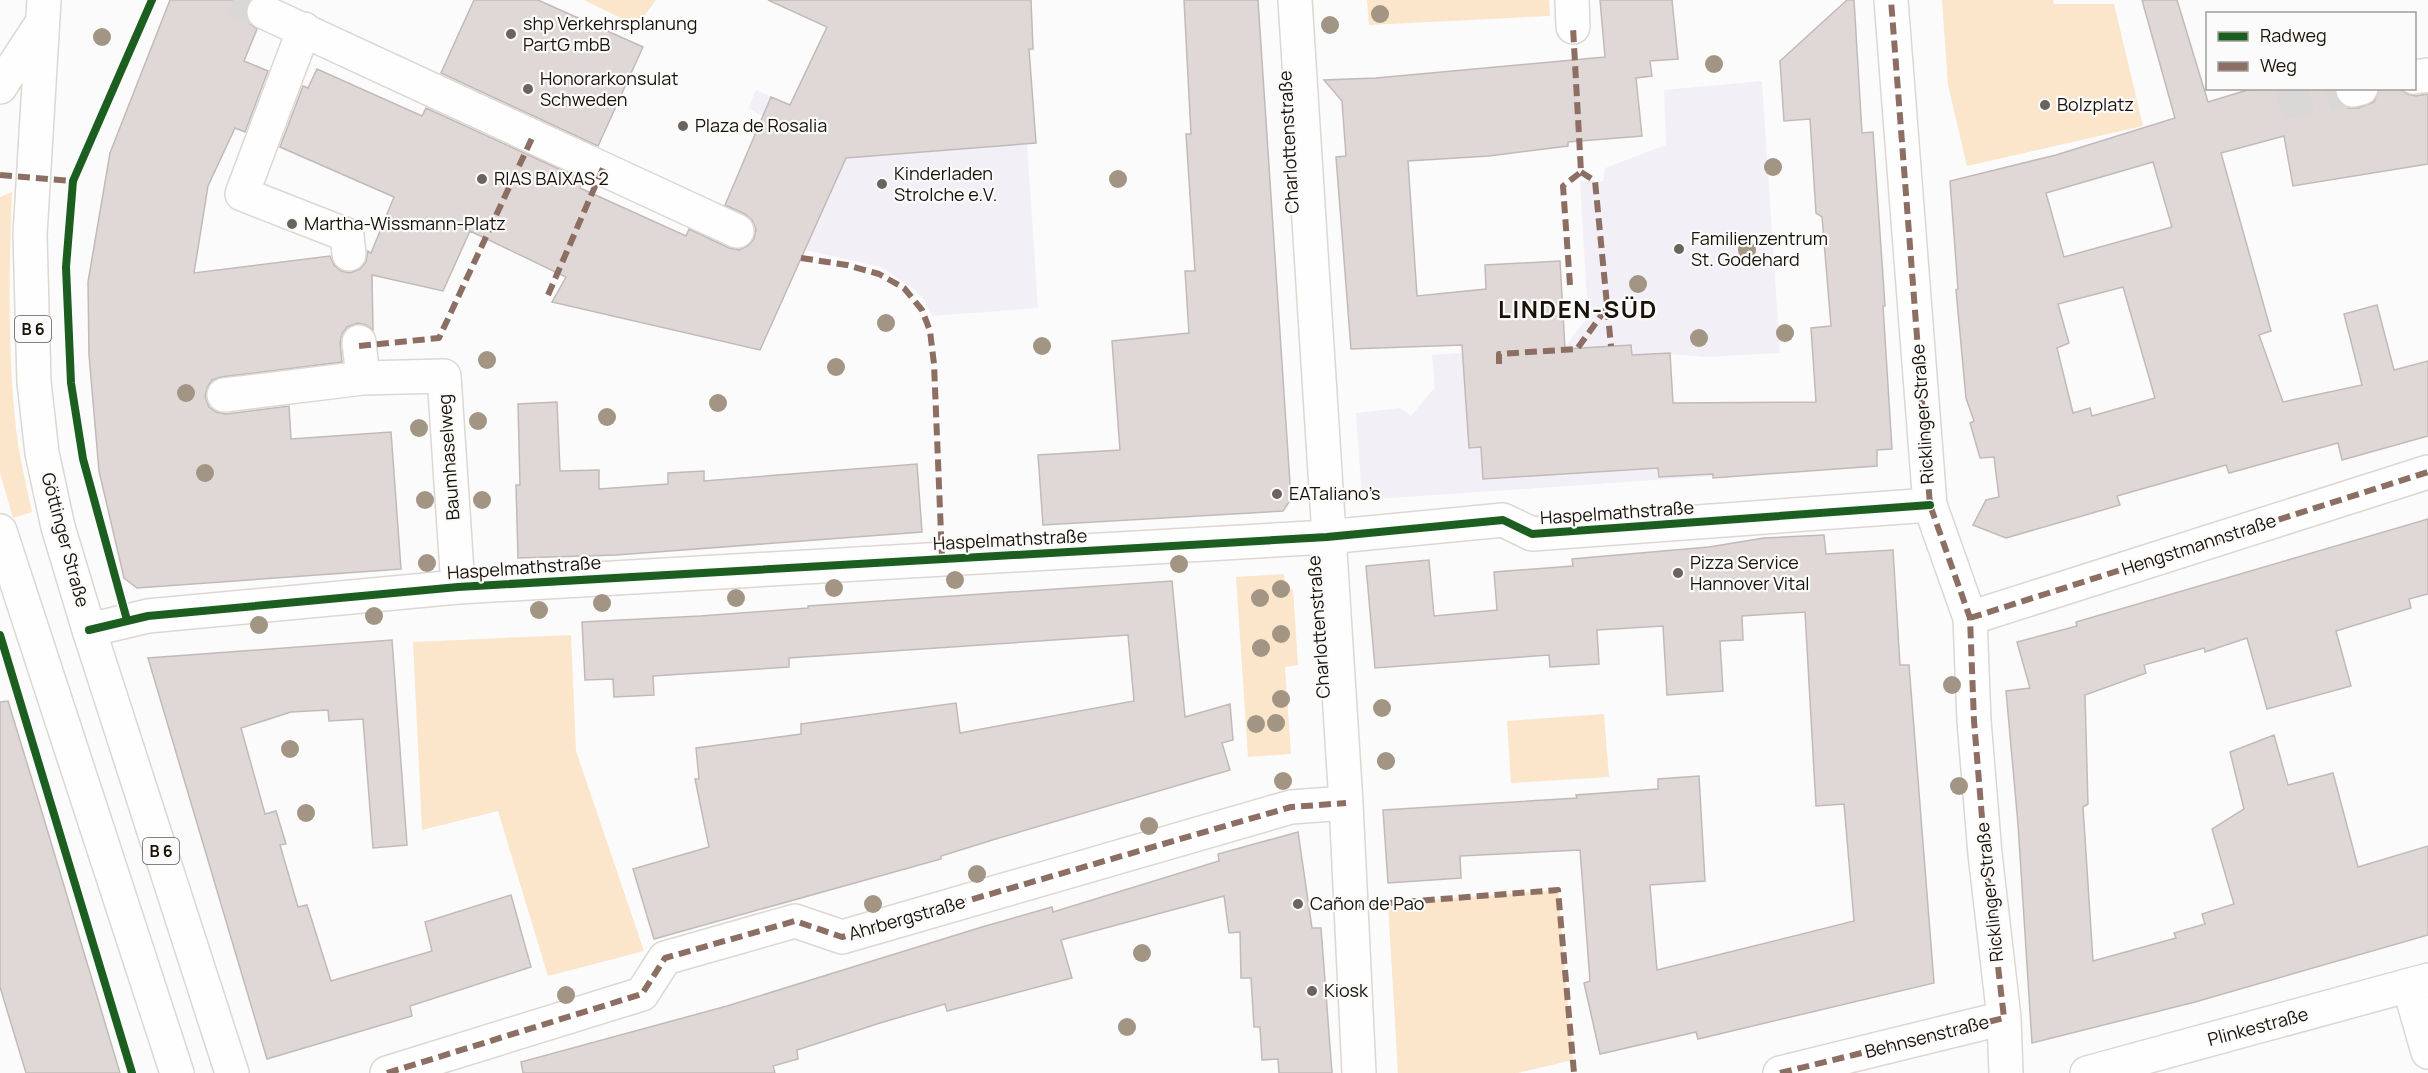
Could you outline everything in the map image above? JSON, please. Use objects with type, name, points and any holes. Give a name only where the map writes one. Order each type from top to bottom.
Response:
[{"type":"street","name":"Charlottenstraße","points":[[1295,0],[1327,537],[1346,803],[1359,1073]]},
{"type":"street","name":"Ricklinger Straße","points":[[1891,0],[1930,505],[1970,618],[1974,721],[1984,854],[2004,1018],[2006,1073]]},
{"type":"street","name":"B 6","points":[[0,87],[46,7]]},
{"type":"street","name":"Göttinger Straße","points":[[46,7],[30,235],[34,382],[42,453],[58,527],[89,630],[232,1073]]},
{"type":"street","points":[[264,12],[737,231]]},
{"type":"street","points":[[304,29],[242,194],[347,235],[349,254]]},
{"type":"street","points":[[359,342],[384,372]]},
{"type":"street","name":"Baumhaselweg","points":[[224,395],[384,372],[444,376],[458,587]]},
{"type":"street","name":"Hengstmannstraße","points":[[1970,618],[2428,472]]},
{"type":"street","name":"Haspelmathstraße","points":[[89,630],[148,616],[458,587],[1327,537],[1503,520],[1532,534],[1930,505]]},
{"type":"street","points":[[0,531],[177,1073]]},
{"type":"street","name":"Ahrbergstraße","points":[[387,1073],[642,994],[665,958],[795,921],[842,937],[1291,807],[1346,803]]},
{"type":"street","points":[[2419,983],[2428,1052]]},
{"type":"street","name":"Plinkestraße","points":[[2087,1073],[2419,983]]},
{"type":"street","name":"Behnsenstraße","points":[[1780,1073],[2004,1018]]},
{"type":"shaded area","points":[[584,0],[656,0],[637,26]]},
{"type":"shaded area","points":[[1367,0],[1549,0],[1550,16],[1369,25]]},
{"type":"shaded area","points":[[1942,0],[2053,0],[2054,4],[2114,4],[2143,126],[1967,166],[1948,85]]},
{"type":"shaded area","name":"Familienzentrum St. Godehard","points":[[1762,81],[1780,353],[1707,357],[1670,354],[1674,410],[1709,408],[1713,476],[1362,500],[1356,413],[1401,408],[1411,416],[1435,387],[1432,355],[1566,345],[1588,317],[1580,181],[1603,181],[1605,168],[1666,145],[1664,90]]},
{"type":"shaded area","name":"Kinderladen Strolche e.V.","points":[[756,90],[791,105],[1027,143],[1038,308],[932,316],[925,301],[915,290],[881,267],[805,250],[721,213],[763,116],[748,108]]},
{"type":"shaded area","points":[[12,192],[10,350],[18,444],[32,512],[13,518],[0,473],[0,197]]},
{"type":"shaded area","points":[[1284,574],[1285,589],[1293,589],[1298,665],[1285,667],[1291,754],[1248,757],[1236,577]]},
{"type":"shaded area","points":[[571,635],[576,751],[644,951],[548,976],[498,811],[422,830],[413,642]]},
{"type":"shaded area","points":[[1604,714],[1609,777],[1511,783],[1507,721]]},
{"type":"shaded area","points":[[1558,890],[1573,1060],[1518,1073],[1398,1073],[1388,903]]},
{"type":"building","points":[[170,0],[250,0],[245,14],[249,23],[257,29],[244,61],[268,71],[245,132],[235,128],[208,186],[194,273],[330,256],[334,265],[341,271],[350,273],[360,269],[366,262],[368,251],[371,253],[394,197],[280,147],[303,86],[308,88],[317,69],[422,116],[426,108],[583,180],[580,188],[686,236],[689,229],[729,248],[739,250],[748,246],[754,239],[756,229],[752,220],[745,214],[725,205],[771,97],[790,105],[827,27],[768,0],[1031,0],[1033,49],[1029,49],[1036,143],[846,158],[760,350],[552,302],[566,277],[470,231],[443,291],[372,275],[373,330],[358,323],[347,327],[340,343],[342,362],[221,377],[212,380],[205,397],[209,407],[216,412],[226,414],[289,406],[291,439],[391,432],[401,569],[137,588],[124,578],[99,471],[89,355],[88,282],[110,153]]},
{"type":"building","points":[[474,0],[538,0],[643,47],[598,146],[441,73]]},
{"type":"building","points":[[1184,0],[1258,0],[1291,499],[1283,511],[1043,525],[1038,455],[1120,450],[1112,341],[1189,333],[1185,271],[1195,271],[1186,134],[1191,134]]},
{"type":"building","points":[[1600,0],[1672,0],[1678,59],[1650,61],[1652,76],[1636,78],[1642,136],[1568,142],[1568,146],[1489,156],[1408,161],[1417,296],[1486,289],[1485,265],[1560,261],[1565,349],[1631,345],[1632,355],[1670,353],[1673,403],[1816,402],[1811,328],[1831,326],[1822,217],[1816,213],[1810,119],[1784,121],[1780,61],[1847,0],[1854,0],[1862,133],[1873,132],[1885,306],[1883,306],[1892,449],[1877,450],[1877,466],[1713,478],[1713,474],[1659,477],[1658,468],[1483,479],[1481,447],[1469,448],[1462,345],[1351,349],[1336,157],[1346,156],[1342,101],[1324,80],[1376,78],[1605,57]]},
{"type":"building","points":[[2142,0],[2177,0],[2208,102],[2247,90],[2336,90],[2339,103],[2348,108],[2358,108],[2374,102],[2378,90],[2402,90],[2416,96],[2428,94],[2428,164],[2293,186],[2284,136],[2221,153],[2271,331],[2259,335],[2283,402],[2362,385],[2344,314],[2377,305],[2394,370],[2428,361],[2428,436],[2342,460],[2338,443],[2229,473],[2226,465],[2117,496],[2120,505],[2006,538],[1973,525],[1986,500],[1999,497],[1994,457],[1980,458],[1970,423],[1974,421],[1966,398],[1956,290],[1958,289],[1950,181],[2056,155],[2175,118]],"holes":[[[2153,162],[2172,227],[2064,257],[2046,193]],[[2123,287],[2155,398],[2092,416],[2090,408],[2073,413],[2057,348],[2069,343],[2058,304]]]},
{"type":"building","points":[[557,402],[560,471],[599,470],[599,489],[668,484],[668,473],[704,471],[704,481],[917,464],[922,532],[616,555],[518,558],[516,485],[520,485],[518,404]]},
{"type":"building","points":[[2428,519],[2428,594],[2409,599],[2411,608],[2336,631],[2351,686],[2267,709],[2247,638],[2205,652],[2204,648],[2144,665],[2146,673],[2085,695],[2088,804],[2083,807],[2093,961],[2176,938],[2174,933],[2205,924],[2202,914],[2234,904],[2212,829],[2244,809],[2230,752],[2274,735],[2288,785],[2333,773],[2358,867],[2428,846],[2428,935],[2195,1002],[2032,1043],[2018,824],[2006,691],[2030,688],[2017,642],[2077,626],[2076,622]]},
{"type":"building","points":[[1824,535],[1826,554],[1893,550],[1900,665],[1909,665],[1934,983],[1698,1039],[1696,1032],[1600,1054],[1584,983],[1590,981],[1580,850],[1460,856],[1461,878],[1388,883],[1383,810],[1577,798],[1576,795],[1658,789],[1658,779],[1699,776],[1705,881],[1650,885],[1657,970],[1854,921],[1844,804],[1816,806],[1805,612],[1742,616],[1743,640],[1720,641],[1723,691],[1667,695],[1663,626],[1597,630],[1599,664],[1550,667],[1549,655],[1375,668],[1366,566],[1429,560],[1434,616],[1497,610],[1494,572],[1573,566],[1572,559],[1709,547],[1764,538]]},
{"type":"building","points":[[1172,581],[1185,717],[1230,704],[1233,740],[1222,743],[1230,770],[999,838],[941,856],[941,859],[654,939],[633,869],[709,847],[695,779],[699,779],[696,748],[801,734],[801,724],[956,703],[960,733],[1134,701],[1128,635],[789,658],[789,667],[653,676],[654,695],[614,697],[613,679],[585,680],[582,622],[700,616],[808,608],[808,606]]},
{"type":"building","points":[[392,640],[407,845],[373,848],[363,719],[329,721],[328,710],[291,712],[241,728],[265,814],[276,811],[286,844],[280,845],[298,907],[307,905],[331,981],[432,951],[425,922],[511,895],[531,967],[410,1006],[412,1016],[267,1059],[148,658]]},
{"type":"building","points":[[8,701],[120,1073],[26,1073],[0,987],[0,702]]},
{"type":"building","points":[[1298,832],[1312,928],[1321,928],[1332,1073],[1279,1073],[1278,1059],[1262,1060],[1260,1027],[1254,1027],[1251,978],[1241,978],[1240,932],[1229,933],[1224,896],[1061,940],[1072,978],[947,1011],[945,1004],[880,1023],[797,1050],[798,1059],[773,1066],[775,1073],[523,1073],[521,1062],[727,1006],[1052,907],[1053,912],[1219,861],[1218,854]]},
{"type":"tunnel","points":[[233,0],[264,12]]},
{"type":"tunnel","points":[[2279,104],[2353,90]]},
{"type":"marked path","points":[[1780,1073],[2004,1018],[1985,854],[1974,721],[1970,618],[1930,505],[1891,0]]},
{"type":"marked path","points":[[1570,285],[1563,186],[1581,172],[1573,27]]},
{"type":"marked path","points":[[359,346],[439,338],[533,136]]},
{"type":"marked path","points":[[548,295],[603,168]]},
{"type":"marked path","points":[[1581,172],[1595,181],[1611,346]]},
{"type":"marked path","points":[[0,175],[73,181]]},
{"type":"marked path","points":[[801,258],[847,265],[879,274],[904,288],[922,310],[930,331],[934,364],[942,558]]},
{"type":"marked path","points":[[1499,364],[1499,354],[1577,349],[1608,306]]},
{"type":"marked path","points":[[1970,618],[2428,472]]},
{"type":"marked path","points":[[387,1073],[642,994],[665,958],[795,921],[842,937],[1291,807],[1346,803]]},
{"type":"marked path","points":[[1351,906],[1558,890],[1574,1073]]},
{"type":"cycle path","points":[[127,620],[83,459],[71,383],[66,267],[73,181],[152,0]]},
{"type":"cycle path","points":[[89,630],[148,616],[458,587],[1327,537],[1503,520],[1532,534],[1930,505]]},
{"type":"cycle path","points":[[0,635],[132,1073]]},
{"type":"place","name":"shp Verkehrsplanung PartG mbB","points":[[511,34]]},
{"type":"place","name":"Honorarkonsulat Schweden","points":[[528,89]]},
{"type":"place","name":"Bolzplatz","points":[[2045,105]]},
{"type":"place","name":"Plaza de Rosalia","points":[[683,126]]},
{"type":"place","name":"RIAS BAIXAS 2","points":[[482,179]]},
{"type":"place","name":"Kinderladen Strolche e.V.","points":[[882,184]]},
{"type":"place","name":"Martha-Wissmann-Platz","points":[[292,224]]},
{"type":"place","name":"Familienzentrum St. Godehard","points":[[1679,249]]},
{"type":"place","name":"EATaliano’s","points":[[1277,494]]},
{"type":"place","name":"Pizza Service Hannover Vital","points":[[1678,573]]},
{"type":"place","name":"Cañon de Pao","points":[[1298,904]]},
{"type":"place","name":"Kiosk","points":[[1312,991]]},
{"type":"district","name":"LINDEN-SÜD","points":[[1578,310]]}]
